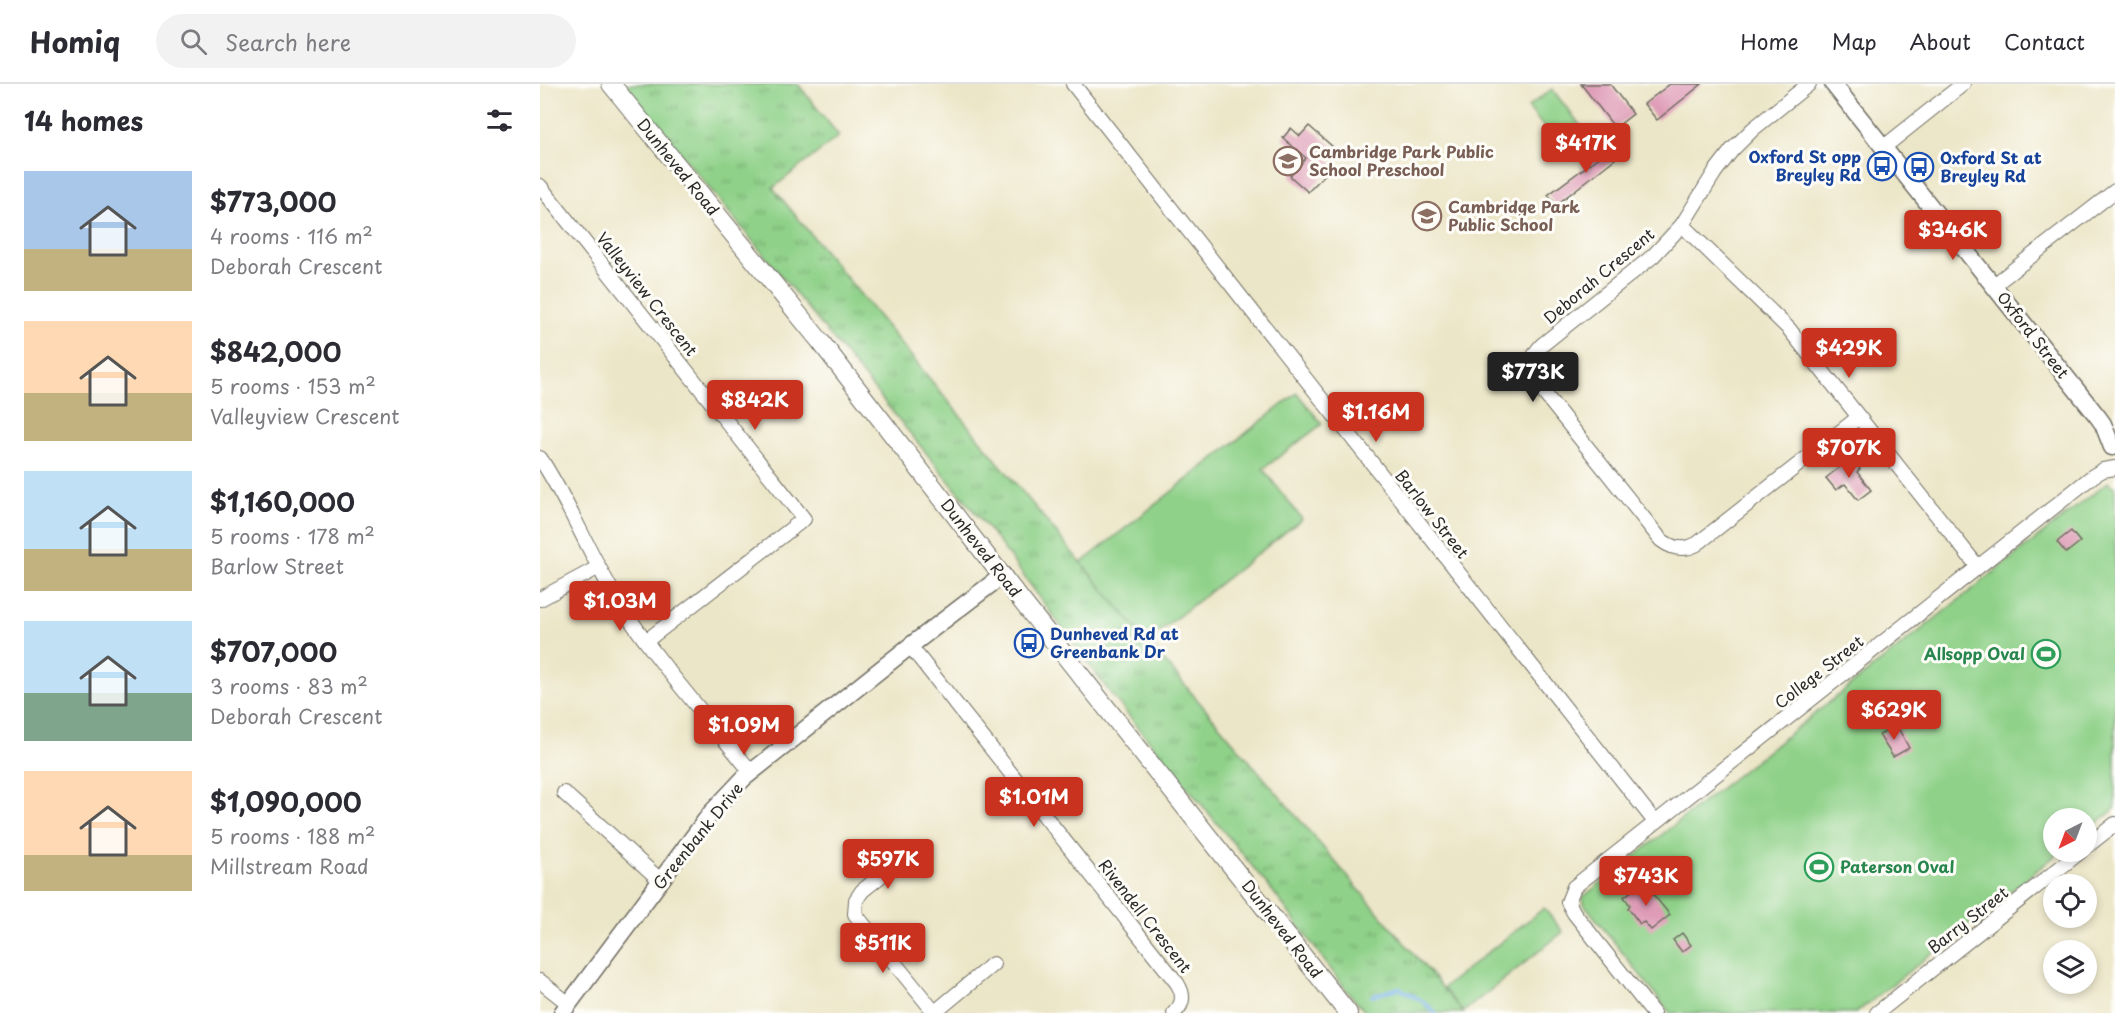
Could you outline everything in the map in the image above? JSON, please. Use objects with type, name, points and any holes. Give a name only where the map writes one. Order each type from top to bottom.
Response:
[{"type":"main road","name":"Dunheved Road","points":[[611,84],[820,341],[1348,1013]]},
{"type":"street","name":"Barlow Street","points":[[1073,84],[1655,822]]},
{"type":"street","name":"Deborah Crescent","points":[[1809,84],[1753,129],[1732,150],[1715,172],[1682,225],[1633,273],[1542,345],[1533,357],[1531,367],[1536,382],[1661,540],[1678,549],[1697,544],[1859,417]]},
{"type":"street","name":"Oxford Street","points":[[1833,84],[2103,424],[2114,447]]},
{"type":"street","points":[[1884,147],[1964,84]]},
{"type":"street","name":"Valleyview Crescent","points":[[540,186],[804,519],[645,641]]},
{"type":"street","points":[[1994,285],[2115,190]]},
{"type":"street","points":[[1682,225],[1783,322],[1978,567]]},
{"type":"street","name":"College Street","points":[[2093,476],[2114,447]]},
{"type":"street","points":[[540,458],[578,523],[599,567],[645,641],[752,772]]},
{"type":"street","name":"College Street","points":[[1653,1013],[1574,913],[1568,902],[1574,887],[2093,476],[2103,470],[2115,468]]},
{"type":"street","points":[[540,599],[599,567]]},
{"type":"street","name":"Greenbank Drive","points":[[566,1009],[711,813],[752,772],[1003,575]]},
{"type":"street","name":"Rivendell Crescent","points":[[910,646],[1177,983],[1182,998],[1174,1013]]},
{"type":"street","points":[[564,793],[661,881]]},
{"type":"street","points":[[2097,838],[2115,824]]},
{"type":"street","points":[[903,858],[862,891],[856,900],[855,914],[934,1013],[993,964]]},
{"type":"street","name":"Barry Street","points":[[1877,1013],[2067,862]]},
{"type":"street","points":[[540,981],[566,1009]]},
{"type":"green space","points":[[624,84],[798,84],[839,136],[773,188],[1081,563],[1464,1013],[1366,1013],[1275,894],[1111,694],[995,537]]},
{"type":"green space","points":[[1552,89],[1590,138],[1566,156],[1528,107]]},
{"type":"green space","points":[[1297,393],[1322,424],[1263,469],[1302,519],[1147,641],[1081,563]]},
{"type":"green space","points":[[2108,482],[2111,486],[2115,486],[2115,809],[2097,823],[2097,808],[2043,808],[2043,862],[2047,862],[1856,1013],[1670,1013],[1584,904],[1583,897]]},
{"type":"green space","points":[[1544,908],[1563,932],[1463,1012],[1443,988]]},
{"type":"building","points":[[1581,84],[1610,84],[1633,114],[1615,128]]},
{"type":"building","points":[[1670,84],[1702,84],[1657,120],[1644,104]]},
{"type":"building","points":[[1309,126],[1333,147],[1324,156],[1334,165],[1308,192],[1290,176],[1306,158],[1283,138],[1291,128],[1300,136]]},
{"type":"building","points":[[1618,143],[1625,151],[1556,205],[1548,195]]},
{"type":"building","points":[[1851,458],[1860,469],[1857,472],[1871,490],[1858,500],[1845,484],[1836,490],[1826,478]]},
{"type":"building","points":[[2071,531],[2080,542],[2066,553],[2057,542]]},
{"type":"building","points":[[1897,726],[1909,748],[1893,757],[1879,735]]},
{"type":"building","points":[[1643,882],[1670,915],[1651,930],[1644,922],[1640,924],[1628,908],[1630,905],[1624,897]]},
{"type":"building","points":[[1682,933],[1691,945],[1682,952],[1673,940]]},
{"type":"waterway","points":[[1372,996],[1399,988],[1424,1002],[1435,1013]]},
{"type":"place","name":"Cambridge Park Public School Preschool","points":[[1288,161]]},
{"type":"place","name":"Oxford St opp Breyley Rd","points":[[1882,166]]},
{"type":"place","name":"Oxford St at Breyley Rd","points":[[1919,167]]},
{"type":"place","name":"Cambridge Park Public School","points":[[1427,216]]},
{"type":"place","name":"Dunheved Rd at Greenbank Dr","points":[[1029,643]]},
{"type":"place","name":"Allsopp Oval","points":[[2046,654]]},
{"type":"place","name":"Paterson Oval","points":[[1819,867]]}]
